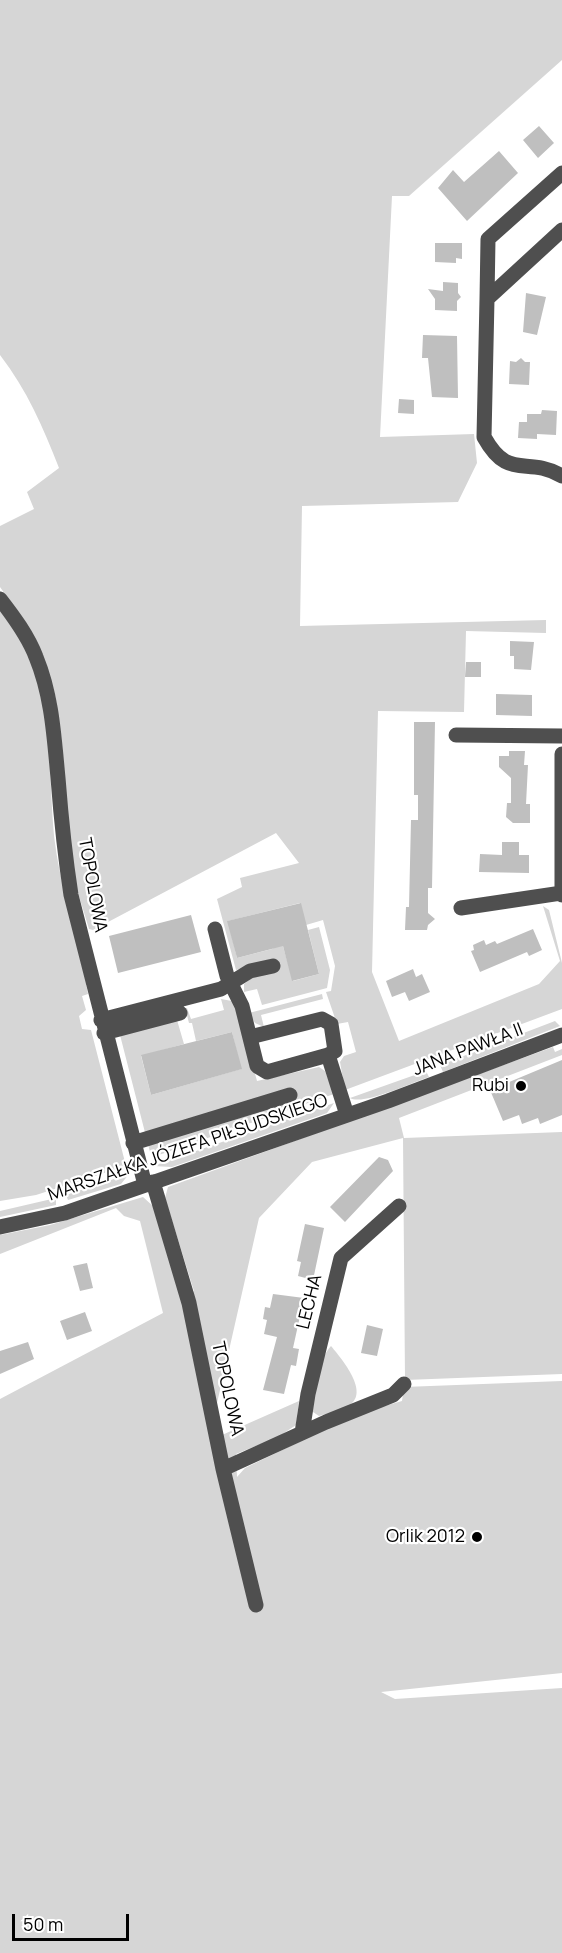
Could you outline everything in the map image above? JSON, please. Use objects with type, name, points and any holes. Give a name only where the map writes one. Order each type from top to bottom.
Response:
[{"type":"street","points":[[561,176],[488,239],[484,436],[495,455],[514,465],[549,468],[562,476]]},
{"type":"street","points":[[487,299],[562,231]]},
{"type":"street","name":"TOPOLOWA","points":[[0,599],[17,621],[36,655],[49,695],[55,729],[66,861],[103,1026],[133,1143],[149,1183],[189,1303],[223,1469],[256,1605]]},
{"type":"street","points":[[456,735],[562,736]]},
{"type":"street","points":[[461,908],[562,894],[562,754]]},
{"type":"street","points":[[215,929],[230,985],[242,1006],[250,1037],[258,1066],[267,1072],[328,1055],[335,1051],[336,1046],[327,1020],[322,1019],[250,1037]]},
{"type":"street","points":[[103,1026],[230,985],[250,971],[273,966]]},
{"type":"street","points":[[103,1026],[180,1012]]},
{"type":"street","name":"JANA PAWŁA II","points":[[388,1101],[562,1035]]},
{"type":"street","points":[[328,1055],[347,1115]]},
{"type":"street","points":[[133,1143],[290,1095]]},
{"type":"street","name":"MARSZAŁKA JÓZEFA PIŁSUDSKIEGO","points":[[0,1227],[64,1213],[388,1101]]},
{"type":"street","name":"LECHA","points":[[302,1433],[312,1376],[341,1258],[399,1206]]},
{"type":"street","points":[[223,1469],[393,1395],[404,1384]]},
{"type":"shaded area","points":[[0,0],[562,0],[562,60],[409,196],[392,196],[380,437],[474,434],[477,463],[458,502],[302,506],[300,626],[546,620],[546,633],[466,631],[464,712],[378,711],[372,972],[399,1041],[539,984],[560,961],[543,906],[549,910],[562,963],[562,1009],[345,1090],[340,1062],[344,1056],[356,1052],[348,1022],[337,1024],[326,992],[331,991],[335,966],[323,920],[306,925],[300,903],[228,921],[237,958],[272,949],[282,943],[293,981],[319,974],[308,930],[319,927],[330,970],[327,988],[262,1005],[257,989],[244,992],[244,984],[272,961],[236,970],[217,899],[242,887],[240,878],[299,863],[276,833],[93,930],[89,929],[72,873],[62,742],[55,694],[42,655],[24,621],[0,587],[0,526],[34,509],[27,492],[59,468],[34,409],[0,355]]},
{"type":"shaded area","points":[[0,609],[19,635],[32,663],[41,691],[49,751],[55,843],[64,890],[81,950],[88,994],[82,996],[86,1010],[79,1016],[82,1029],[91,1030],[126,1166],[36,1195],[0,1201]]},
{"type":"shaded area","points":[[322,994],[323,999],[261,1015],[264,1027],[255,1023],[249,1013]]},
{"type":"shaded area","points":[[221,999],[232,1001],[238,1010],[257,1081],[319,1067],[325,1071],[334,1094],[156,1156],[150,1152],[120,1035],[177,1020],[184,1044],[141,1056],[151,1095],[241,1069],[232,1032],[196,1041],[192,1023],[189,1023],[185,1008],[191,1019],[224,1010]]},
{"type":"shaded area","points":[[555,1021],[560,1026],[443,1072],[440,1065]]},
{"type":"shaded area","points":[[553,1047],[555,1052],[562,1049],[562,1055],[399,1118],[404,1138],[562,1132],[562,1374],[405,1380],[403,1138],[312,1162],[259,1218],[215,1412],[222,1435],[299,1401],[296,1425],[278,1437],[236,1454],[237,1477],[245,1468],[357,1414],[402,1401],[404,1387],[562,1381],[562,1673],[381,1692],[395,1699],[562,1688],[562,1953],[0,1953],[0,1399],[163,1313],[140,1221],[124,1216],[116,1208],[0,1254],[0,1235],[50,1225],[143,1197],[154,1207],[184,1303],[194,1291],[165,1198],[168,1187]]},
{"type":"shaded area","points":[[426,1071],[429,1077],[388,1092],[366,1099],[350,1098]]},
{"type":"shaded area","points":[[334,1103],[327,1113],[172,1167],[153,1166]]},
{"type":"shaded area","points":[[129,1174],[121,1184],[68,1200],[66,1195]]},
{"type":"shaded area","points":[[56,1198],[56,1205],[0,1217],[0,1211]]},
{"type":"shaded area","points":[[331,1346],[355,1382],[356,1398],[344,1408],[319,1416],[313,1412],[316,1386],[323,1360]]},
{"type":"building","points":[[539,126],[554,143],[538,158],[523,140]]},
{"type":"building","points":[[499,151],[518,173],[467,221],[438,188],[453,170],[464,182]]},
{"type":"building","points":[[435,243],[462,243],[462,259],[456,258],[456,263],[435,262]]},
{"type":"building","points":[[443,282],[458,283],[458,293],[461,297],[457,301],[457,311],[435,310],[435,299],[428,289],[443,291]]},
{"type":"building","points":[[526,293],[546,297],[537,335],[523,332]]},
{"type":"building","points":[[423,335],[457,336],[458,398],[432,397],[428,358],[422,358]]},
{"type":"building","points":[[521,358],[525,362],[530,362],[529,385],[509,384],[510,361],[516,362]]},
{"type":"building","points":[[399,399],[414,400],[414,414],[398,413]]},
{"type":"building","points":[[542,410],[557,411],[556,435],[537,434],[537,439],[518,438],[519,422],[527,422],[527,414],[541,414]]},
{"type":"building","points":[[510,641],[534,642],[531,670],[514,669],[514,656],[510,656]]},
{"type":"building","points":[[466,662],[481,662],[481,677],[465,677]]},
{"type":"building","points":[[496,694],[532,695],[532,716],[496,715]]},
{"type":"building","points":[[414,722],[435,722],[432,888],[428,888],[428,913],[435,919],[428,925],[427,930],[405,930],[406,907],[409,907],[411,820],[418,820],[418,795],[414,795]]},
{"type":"building","points":[[509,751],[525,751],[524,765],[528,765],[526,804],[530,804],[530,823],[513,823],[506,817],[507,803],[511,803],[511,778],[499,767],[499,756],[509,756]]},
{"type":"building","points":[[502,842],[519,842],[519,855],[529,855],[529,873],[479,872],[480,854],[502,855]]},
{"type":"building","points":[[301,903],[319,974],[292,981],[283,946],[237,958],[227,921]]},
{"type":"building","points":[[191,915],[201,952],[118,973],[109,936]]},
{"type":"building","points":[[533,929],[542,950],[529,956],[527,952],[480,972],[471,951],[474,950],[473,945],[484,940],[486,945],[495,941],[497,944]]},
{"type":"building","points":[[413,969],[416,977],[422,974],[430,992],[409,1001],[405,992],[392,997],[386,981]]},
{"type":"building","points":[[232,1032],[242,1069],[151,1095],[141,1055]]},
{"type":"building","points":[[562,1060],[562,1115],[540,1124],[538,1118],[522,1124],[519,1115],[503,1121],[490,1090]]},
{"type":"building","points":[[379,1157],[388,1160],[393,1171],[345,1222],[330,1207]]},
{"type":"building","points":[[305,1224],[324,1228],[313,1280],[298,1276],[301,1262],[297,1261]]},
{"type":"building","points":[[87,1263],[93,1288],[80,1291],[73,1266]]},
{"type":"building","points":[[273,1294],[304,1298],[293,1348],[299,1349],[296,1366],[291,1365],[284,1394],[263,1390],[277,1337],[264,1334],[267,1320],[263,1319],[265,1307],[270,1308]]},
{"type":"building","points":[[85,1312],[92,1331],[67,1340],[60,1321]]},
{"type":"building","points":[[367,1325],[383,1329],[377,1356],[361,1353]]},
{"type":"building","points":[[28,1342],[34,1359],[0,1374],[0,1351]]},
{"type":"place","name":"Rubi","points":[[521,1086]]},
{"type":"place","name":"Orlik 2012","points":[[477,1537]]}]
